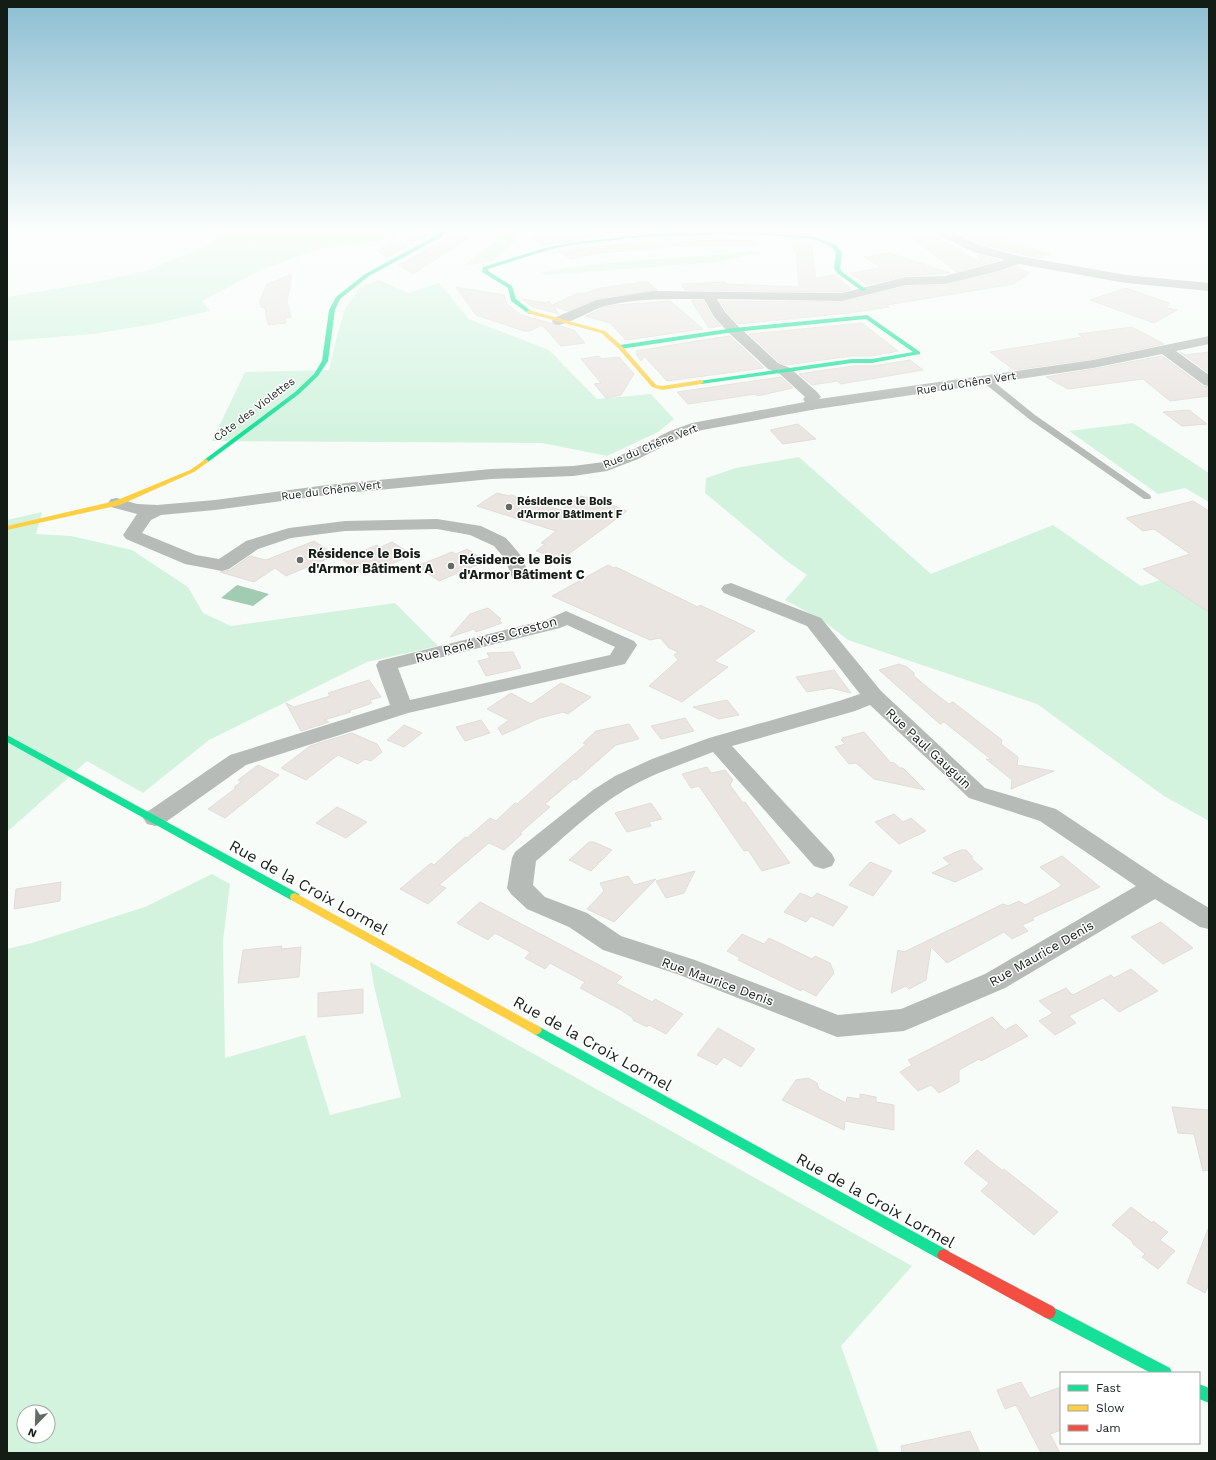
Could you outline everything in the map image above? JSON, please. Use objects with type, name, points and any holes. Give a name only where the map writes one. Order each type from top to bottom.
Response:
[{"type":"street","name":"Côte des Violettes","points":[[7,528],[117,503],[192,471],[297,393],[316,375],[325,361],[332,310],[339,297]]},
{"type":"street","points":[[512,297],[513,300],[527,311],[603,332],[620,347],[654,386],[662,388],[671,388],[778,370],[852,361],[872,362],[918,353],[867,317],[734,330],[620,347]]},
{"type":"street","points":[[559,321],[602,303],[637,297]]},
{"type":"street","points":[[709,297],[719,314],[734,330],[778,370],[803,397],[814,402]]},
{"type":"street","points":[[764,297],[840,297]]},
{"type":"street","name":"Rue du Chêne Vert","points":[[117,503],[135,509],[157,510],[215,505],[327,490],[491,474],[573,471],[607,466],[632,456],[676,434],[698,426],[814,402],[986,380],[1093,364],[1209,340]]},
{"type":"street","points":[[1166,350],[1209,382]]},
{"type":"street","points":[[155,488],[157,510],[144,516],[132,535],[192,560],[222,565],[252,545],[289,533],[345,526],[437,524],[475,530],[500,542],[514,558],[519,574]]},
{"type":"street","name":"Rue Paul Gauguin","points":[[731,589],[814,622],[874,696],[977,793],[1048,815],[1155,887],[1209,920]]},
{"type":"street","name":"Rue René Yves Creston","points":[[155,818],[238,760],[402,708],[618,660],[628,645],[566,617],[553,624],[386,665],[402,708]]},
{"type":"street","points":[[823,860],[717,743],[847,706],[874,696]]},
{"type":"street","name":"Rue de la Croix Lormel","points":[[7,738],[155,818],[996,1284],[1163,1372]]},
{"type":"street","name":"Rue Maurice Denis","points":[[717,743],[660,764],[623,780],[602,795],[524,858],[520,888],[536,903],[578,920],[612,943],[686,967],[837,1026],[904,1020],[995,981],[1155,887]]},
{"type":"street","points":[[1200,1392],[1209,1396]]},
{"type":"lane","points":[[986,380],[1032,417],[1147,497]]},
{"type":"shaded area","points":[[7,297],[209,297],[202,301],[210,311],[154,324],[93,334],[7,341]]},
{"type":"shaded area","points":[[353,297],[451,297],[469,319],[549,350],[597,399],[651,394],[674,419],[658,432],[607,456],[542,443],[212,441],[245,372],[329,370],[345,309]]},
{"type":"shaded area","points":[[1133,423],[1209,473],[1209,502],[1185,488],[1158,494],[1069,431]]},
{"type":"shaded area","points":[[799,457],[931,574],[1053,525],[1141,586],[1209,565],[1209,821],[1164,796],[1037,704],[848,640],[822,620],[785,600],[807,575],[788,562],[705,493],[706,478],[736,468]]},
{"type":"shaded area","points":[[42,512],[36,534],[71,536],[132,550],[188,587],[203,613],[231,626],[395,603],[438,646],[367,662],[209,740],[143,793],[87,761],[7,832],[7,520]]},
{"type":"shaded area","points":[[237,585],[269,594],[253,606],[221,598]]},
{"type":"shaded area","points":[[212,874],[230,884],[223,941],[225,1058],[305,1035],[330,1115],[401,1097],[374,986],[370,962],[912,1266],[841,1346],[879,1453],[7,1453],[7,949],[32,943],[145,907]]},
{"type":"building","points":[[262,297],[288,297],[287,302],[291,317],[285,318],[286,323],[268,325],[265,308],[261,307],[260,301]]},
{"type":"building","points":[[463,297],[505,297],[507,304],[521,315],[574,330],[585,343],[561,346],[542,325],[530,331],[524,331],[476,315]]},
{"type":"building","points":[[569,297],[609,297],[596,299],[568,311],[553,306],[559,314],[533,307],[522,299],[546,303],[549,301],[552,305]]},
{"type":"building","points":[[861,297],[934,297],[886,305],[889,307],[849,313],[738,324],[726,311],[720,301],[842,302]]},
{"type":"building","points":[[1099,297],[1152,297],[1169,303],[1166,308],[1177,310],[1154,323],[1090,300]]},
{"type":"building","points":[[691,300],[703,300],[713,318],[721,326],[709,328]]},
{"type":"building","points":[[670,301],[703,329],[626,340],[610,323],[586,316],[605,307]]},
{"type":"building","points":[[862,323],[898,351],[872,356],[852,356],[786,365],[779,362],[749,334]]},
{"type":"building","points":[[1132,327],[1164,344],[1093,359],[1014,370],[990,352],[1083,337],[1078,334]]},
{"type":"building","points":[[730,336],[764,368],[667,381],[644,356],[641,361],[636,354],[639,354],[636,351]]},
{"type":"building","points":[[1180,352],[1185,355],[1209,352],[1209,373]]},
{"type":"building","points":[[599,356],[601,359],[619,357],[634,374],[621,395],[606,398],[594,384],[601,383],[581,359]]},
{"type":"building","points":[[1162,356],[1203,386],[1209,387],[1209,396],[1170,401],[1143,379],[1068,389],[1046,377],[1093,369]]},
{"type":"building","points":[[910,360],[923,370],[841,384],[837,381],[812,385],[799,374],[852,366],[872,366]]},
{"type":"building","points":[[781,377],[793,388],[757,396],[756,394],[688,404],[677,392]]},
{"type":"building","points":[[1189,410],[1207,424],[1182,426],[1163,412]]},
{"type":"building","points":[[798,424],[816,439],[783,444],[770,430]]},
{"type":"building","points":[[497,493],[509,496],[511,495],[561,510],[581,496],[593,500],[595,498],[627,511],[562,559],[536,551],[545,544],[541,543],[556,531],[477,506]]},
{"type":"building","points":[[1193,501],[1209,511],[1209,612],[1143,569],[1190,554],[1154,529],[1143,531],[1126,518]]},
{"type":"building","points":[[314,541],[336,555],[286,576],[275,568],[254,582],[220,572],[230,570],[250,556],[266,560]]},
{"type":"building","points":[[392,542],[413,555],[364,575],[343,560],[377,545],[379,548]]},
{"type":"building","name":"Résidence le Bois d'Armor Bâtiment C","points":[[467,549],[486,561],[439,581],[417,566],[452,552],[456,554]]},
{"type":"building","points":[[608,565],[614,568],[616,567],[698,607],[700,605],[755,631],[714,661],[728,667],[682,702],[649,686],[678,660],[674,655],[678,652],[669,648],[660,638],[650,640],[552,596]]},
{"type":"building","points":[[488,608],[501,619],[499,620],[502,623],[476,632],[474,629],[450,637],[470,614]]},
{"type":"building","points":[[513,652],[521,668],[486,676],[478,661],[490,658],[487,653]]},
{"type":"building","points":[[899,664],[907,667],[914,673],[914,676],[949,704],[953,702],[1002,740],[1001,744],[1018,757],[1017,765],[1054,771],[1011,789],[1012,780],[986,759],[992,760],[944,722],[940,724],[879,670]]},
{"type":"building","points":[[834,670],[851,693],[831,688],[807,692],[796,677]]},
{"type":"building","points":[[369,680],[381,697],[370,700],[372,703],[369,703],[370,704],[348,711],[351,712],[324,720],[329,722],[301,731],[286,703],[294,707],[330,696],[328,693]]},
{"type":"building","points":[[561,683],[591,697],[568,714],[563,712],[540,718],[502,735],[498,728],[509,720],[487,709],[511,693],[531,704]]},
{"type":"building","points":[[727,700],[739,715],[719,719],[693,707]]},
{"type":"building","points":[[685,718],[694,731],[661,739],[651,726]]},
{"type":"building","points":[[481,720],[490,733],[465,741],[456,727]]},
{"type":"building","points":[[629,724],[639,739],[616,745],[576,780],[574,779],[545,804],[550,807],[520,833],[522,834],[504,850],[489,843],[439,885],[446,888],[428,904],[400,889],[431,863],[434,865],[465,837],[467,838],[490,818],[496,821],[515,803],[517,804],[586,744],[583,743],[596,731]]},
{"type":"building","points":[[404,725],[422,733],[404,747],[387,740]]},
{"type":"building","points":[[864,732],[891,763],[893,762],[900,768],[903,768],[925,790],[874,779],[856,763],[849,764],[835,747],[845,744],[841,740],[843,739],[842,738]]},
{"type":"building","points":[[352,733],[377,744],[382,752],[371,761],[365,759],[358,764],[338,755],[306,780],[281,768],[310,746]]},
{"type":"building","points":[[258,765],[279,775],[225,818],[208,809],[236,788],[234,787],[241,782],[238,780]]},
{"type":"building","points":[[707,767],[711,773],[725,770],[733,780],[730,785],[743,803],[745,802],[790,863],[762,871],[748,850],[744,851],[699,786],[691,788],[682,774]]},
{"type":"building","points":[[651,803],[662,819],[649,822],[651,826],[627,832],[615,813]]},
{"type":"building","points":[[337,807],[367,822],[346,838],[316,823]]},
{"type":"building","points":[[894,814],[903,822],[911,818],[926,831],[899,844],[875,822]]},
{"type":"building","points":[[589,842],[594,842],[612,850],[591,871],[569,860]]},
{"type":"building","points":[[961,850],[966,850],[972,856],[972,859],[983,869],[955,882],[932,873],[950,864],[943,858]]},
{"type":"building","points":[[1062,856],[1100,887],[1032,918],[1034,920],[1022,925],[1028,931],[1012,939],[1004,932],[947,963],[931,947],[926,980],[909,989],[906,986],[891,993],[898,950],[904,952],[1003,904],[1008,906],[1019,901],[1025,905],[1055,890],[1062,885],[1040,867]]},
{"type":"building","points":[[870,862],[892,871],[873,896],[849,885]]},
{"type":"building","points":[[695,871],[684,893],[666,898],[656,881]]},
{"type":"building","points":[[628,876],[634,885],[656,879],[614,922],[587,909],[604,891],[600,883]]},
{"type":"building","points":[[61,882],[60,901],[14,909],[16,889]]},
{"type":"building","points":[[800,893],[812,898],[817,893],[848,907],[833,926],[811,916],[806,922],[784,912]]},
{"type":"building","points":[[480,902],[622,977],[616,983],[652,1002],[655,999],[683,1014],[666,1034],[649,1025],[647,1027],[633,1020],[633,1018],[621,1010],[580,988],[585,982],[550,963],[545,969],[525,958],[530,952],[495,933],[488,940],[457,923]]},
{"type":"building","points":[[1161,922],[1193,948],[1163,964],[1131,937]]},
{"type":"building","points":[[742,934],[764,944],[769,938],[812,959],[815,956],[830,963],[834,973],[816,996],[802,989],[801,991],[738,960],[740,958],[727,951]]},
{"type":"building","points":[[282,946],[281,949],[301,947],[299,977],[238,983],[243,950]]},
{"type":"building","points":[[1131,969],[1158,991],[1119,1012],[1103,998],[1069,1016],[1076,1023],[1055,1035],[1039,1021],[1053,1013],[1039,1001],[1066,988],[1073,995],[1111,975],[1114,978]]},
{"type":"building","points":[[363,989],[363,1013],[318,1017],[318,993]]},
{"type":"building","points":[[992,1017],[1005,1030],[1016,1024],[1028,1036],[981,1061],[979,1059],[959,1070],[959,1082],[939,1093],[931,1085],[918,1091],[900,1072],[912,1065],[908,1060]]},
{"type":"building","points":[[718,1028],[755,1049],[741,1067],[724,1057],[717,1065],[697,1055]]},
{"type":"building","points":[[808,1078],[817,1083],[819,1089],[846,1103],[847,1097],[860,1099],[860,1094],[876,1097],[876,1102],[894,1105],[894,1130],[845,1121],[844,1130],[782,1100],[796,1080]]},
{"type":"building","points":[[1172,1107],[1209,1110],[1209,1170],[1203,1171],[1194,1134],[1178,1133]]},
{"type":"building","points":[[977,1150],[1003,1171],[1004,1169],[1058,1212],[1034,1235],[981,1191],[989,1183],[964,1163]]},
{"type":"building","points":[[1131,1207],[1152,1223],[1153,1221],[1168,1232],[1160,1240],[1175,1251],[1158,1269],[1142,1257],[1145,1254],[1112,1225]]},
{"type":"building","points":[[1208,1229],[1209,1283],[1205,1293],[1187,1283]]},
{"type":"building","points":[[1021,1382],[1030,1398],[1060,1387],[1060,1430],[1050,1434],[1060,1453],[1041,1453],[1016,1405],[1005,1409],[997,1390]]},
{"type":"building","points":[[970,1431],[980,1453],[902,1453],[901,1446]]},
{"type":"traffic: fast","points":[[206,461],[297,393],[316,375],[325,361],[332,310],[339,297]]},
{"type":"traffic: fast","points":[[512,297],[513,300],[529,312]]},
{"type":"traffic: fast","points":[[620,347],[734,330],[867,317],[918,353],[872,361],[852,361],[701,382]]},
{"type":"traffic: fast","points":[[7,738],[295,897]]},
{"type":"traffic: fast","points":[[536,1030],[944,1255]]},
{"type":"traffic: fast","points":[[1049,1312],[1163,1372]]},
{"type":"traffic: fast","points":[[1200,1392],[1209,1396]]},
{"type":"traffic: slow","points":[[529,312],[603,332],[620,347],[654,386],[662,388],[701,382]]},
{"type":"traffic: slow","points":[[7,528],[117,503],[192,471],[206,461]]},
{"type":"traffic: slow","points":[[295,897],[536,1030]]},
{"type":"traffic: jam","points":[[944,1255],[1049,1312]]},
{"type":"place","name":"Résidence le Bois d'Armor Bâtiment F","points":[[509,507]]},
{"type":"place","name":"Résidence le Bois d'Armor Bâtiment A","points":[[300,560]]},
{"type":"place","name":"Résidence le Bois d'Armor Bâtiment C","points":[[451,566]]}]
